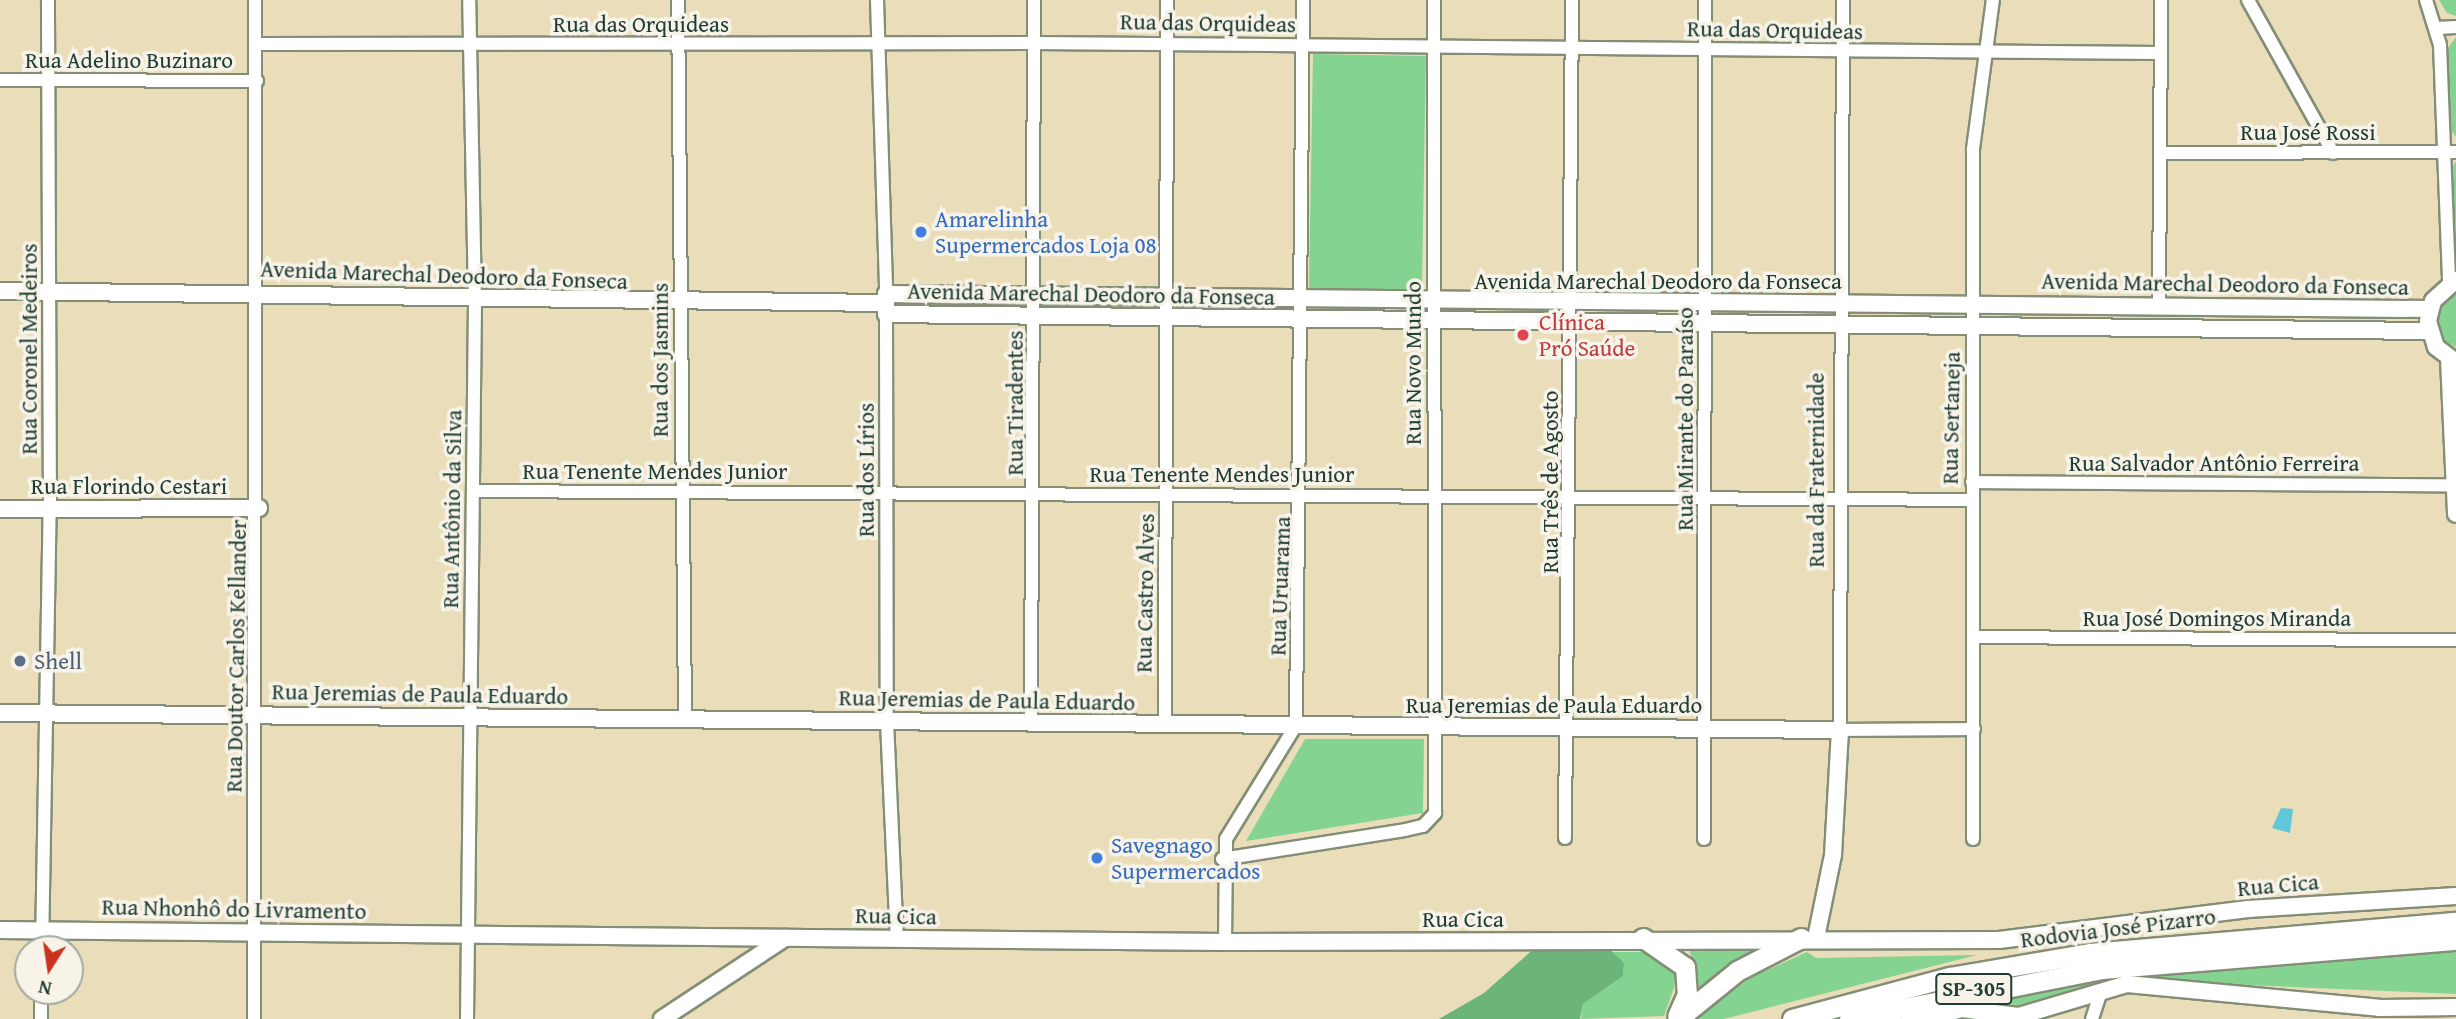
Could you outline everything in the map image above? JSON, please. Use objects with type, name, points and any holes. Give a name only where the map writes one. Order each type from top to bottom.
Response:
[{"type":"main road","name":"Rodovia José Pizarro","points":[[1792,1019],[1949,977],[2091,953],[2456,922]]},
{"type":"main road","points":[[1643,938],[1685,967],[1687,994],[1676,1019]]},
{"type":"main road","points":[[1676,1019],[1737,971],[1808,938]]},
{"type":"main road","name":"Rodovia José Pizarro","points":[[1849,1019],[2104,977],[2456,940]]},
{"type":"street","name":"Rua Coronel Medeiros","points":[[43,935],[50,509],[48,0]]},
{"type":"street","name":"Rua Doutor Carlos Kellander","points":[[254,1019],[259,508],[256,0]]},
{"type":"street","name":"Rua Antônio da Silva","points":[[467,1019],[475,302],[469,0]]},
{"type":"street","name":"Rua dos Jasmins","points":[[678,0],[685,720]]},
{"type":"street","name":"Rua dos Lírios","points":[[877,0],[890,494],[887,722],[897,939]]},
{"type":"street","name":"Rua Tiradentes","points":[[1031,723],[1036,317],[1034,0]]},
{"type":"street","name":"Rua Castro Alves","points":[[1165,724],[1168,494],[1167,0]]},
{"type":"street","name":"Rua Uruarama","points":[[1225,942],[1222,859],[1226,839],[1296,725],[1303,496],[1303,0]]},
{"type":"street","name":"Rua Novo Mundo","points":[[1222,859],[1423,826],[1437,805],[1434,0]]},
{"type":"street","name":"Rua Três de Agosto","points":[[1566,838],[1571,494],[1572,0]]},
{"type":"street","name":"Rua Mirante do Paraíso","points":[[1704,839],[1705,0]]},
{"type":"street","name":"Rua da Fraternidade","points":[[1808,938],[1833,855],[1840,730],[1838,497],[1843,0]]},
{"type":"street","name":"Rua Sertaneja","points":[[1973,839],[1977,637],[1972,500],[1973,149],[1993,0]]},
{"type":"street","points":[[2159,306],[2161,0]]},
{"type":"street","points":[[2248,0],[2333,153]]},
{"type":"street","points":[[2426,0],[2437,28],[2451,152],[2452,282],[2429,309],[2429,331],[2452,360],[2456,514]]},
{"type":"street","points":[[2437,28],[2456,27]]},
{"type":"street","name":"Rua das Orquideas","points":[[256,44],[1034,43],[1705,49],[1984,57],[2159,53]]},
{"type":"street","name":"Rua Adelino Buzinaro","points":[[0,80],[257,81]]},
{"type":"street","name":"Rua José Rossi","points":[[2161,153],[2451,152]]},
{"type":"street","name":"Avenida Marechal Deodoro da Fonseca","points":[[0,291],[259,293],[475,302],[886,304],[1035,296],[1166,299],[1434,320],[2429,331]]},
{"type":"street","name":"Avenida Marechal Deodoro da Fonseca","points":[[886,304],[1036,317],[1166,318],[1434,302],[2429,309]]},
{"type":"street","name":"Rua Salvador Antônio Ferreira","points":[[1972,482],[2455,485]]},
{"type":"street","name":"Rua Tenente Mendes Junior","points":[[473,491],[1303,496],[1571,494],[1972,500]]},
{"type":"street","name":"Rua Florindo Cestari","points":[[0,509],[259,508]]},
{"type":"street","name":"Rua José Domingos Miranda","points":[[1977,637],[2456,640]]},
{"type":"street","name":"Rua Jeremias de Paula Eduardo","points":[[0,713],[1705,729],[1975,729]]},
{"type":"street","name":"Rua Cica","points":[[467,935],[1225,942],[2027,938],[2248,909],[2456,897]]},
{"type":"street","name":"Rua Nhonhô do Livramento","points":[[0,930],[467,935]]},
{"type":"street","points":[[718,981],[759,949],[760,938]]},
{"type":"street","points":[[662,1019],[785,938]]},
{"type":"street","points":[[2092,1019],[2094,999],[2104,977]]},
{"type":"street","points":[[1920,1018],[1962,1009],[1990,1017],[2032,1012],[2104,977],[2379,1008],[2456,1007]]},
{"type":"green space","points":[[2439,0],[2456,0],[2456,16],[2447,13]]},
{"type":"green space","points":[[2456,37],[2456,137],[2450,128],[2446,51]]},
{"type":"green space","points":[[1313,54],[1426,56],[1422,298],[1309,296]]},
{"type":"green space","points":[[2456,161],[2456,254],[2451,171]]},
{"type":"green space","points":[[2456,294],[2456,347],[2443,340],[2436,320],[2441,302]]},
{"type":"green space","points":[[1305,739],[1424,739],[1423,813],[1246,841]]},
{"type":"green space","points":[[1604,944],[1624,963],[1623,976],[1583,1004],[1580,1019],[1439,1019],[1484,993],[1537,946]]},
{"type":"green space","points":[[1689,948],[1706,950],[1753,951],[1700,991]]},
{"type":"green space","points":[[2456,951],[2456,994],[2108,979],[2020,1005],[1984,1003],[2062,980],[2199,964]]},
{"type":"green space","points":[[1610,952],[1661,952],[1677,979],[1664,1016],[1581,1019],[1583,1004],[1623,976],[1624,963]]},
{"type":"green space","points":[[1807,952],[1816,958],[1977,955],[1724,1019],[1695,1019],[1750,978]]},
{"type":"water","points":[[2281,808],[2293,809],[2290,833],[2272,828]]},
{"type":"place","name":"Amarelinha Supermercados Loja 08","points":[[921,232]]},
{"type":"place","name":"Clínica Pró Saúde","points":[[1523,335]]},
{"type":"place","name":"Shell","points":[[20,661]]},
{"type":"place","name":"Savegnago Supermercados","points":[[1097,858]]}]
